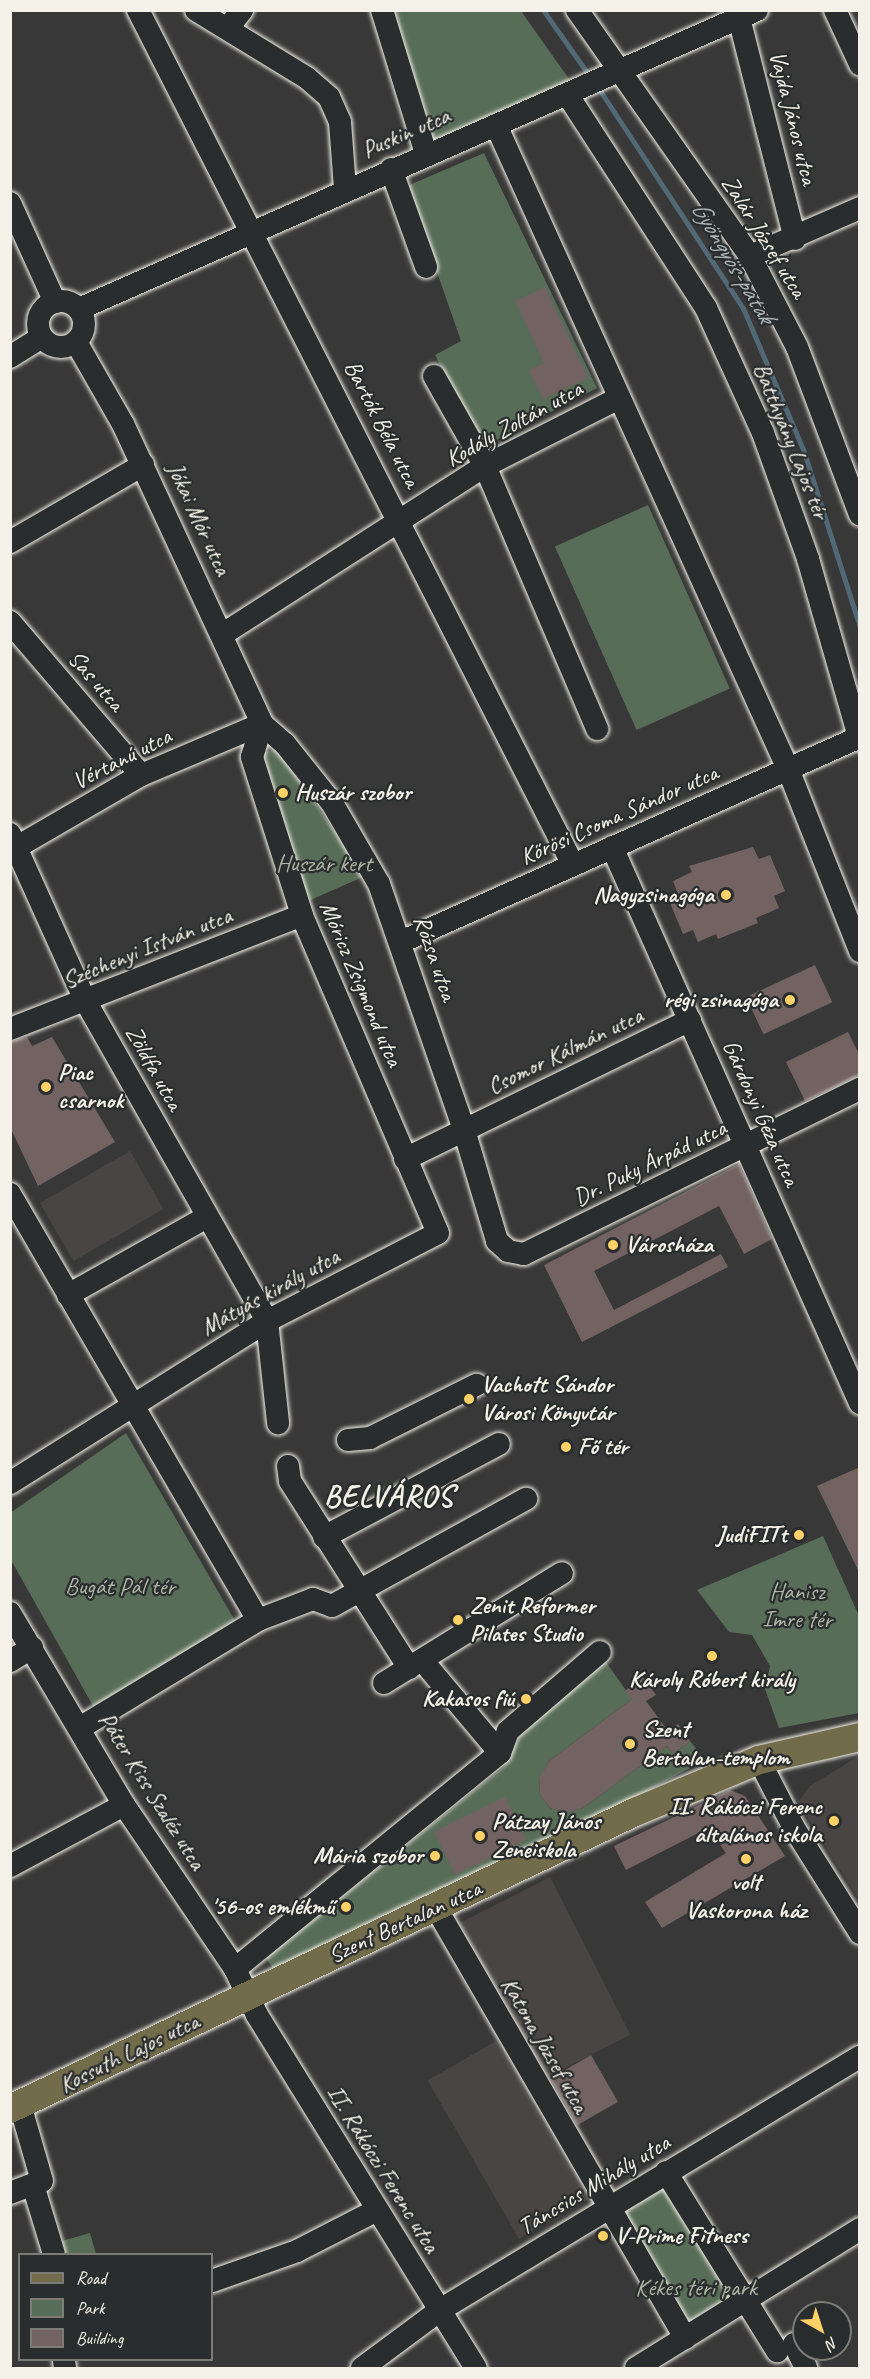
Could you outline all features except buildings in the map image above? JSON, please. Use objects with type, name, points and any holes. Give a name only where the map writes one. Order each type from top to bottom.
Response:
[{"type":"main road","name":"Szent Bertalan utca","points":[[248,1996],[635,1812],[759,1760],[860,1737]]},
{"type":"main road","name":"Kossuth Lajos utca","points":[[15,2107],[248,1996]]},
{"type":"street","points":[[196,10],[228,28],[330,97],[340,122],[345,188]]},
{"type":"street","points":[[228,28],[242,10]]},
{"type":"street","points":[[382,10],[426,154]]},
{"type":"street","name":"Zalár József utca","points":[[577,10],[618,72],[750,255],[797,347],[860,515]]},
{"type":"street","points":[[835,10],[860,64]]},
{"type":"street","name":"Bartók Béla utca","points":[[141,12],[573,865]]},
{"type":"street","name":"Puskin utca","points":[[79,309],[345,188],[618,72],[745,13]]},
{"type":"street","name":"Vajda János utca","points":[[745,13],[795,239]]},
{"type":"street","name":"Batthyány Lajos tér","points":[[570,93],[706,309],[763,433],[808,559],[859,738]]},
{"type":"street","points":[[496,125],[788,769],[860,951]]},
{"type":"street","points":[[391,169],[426,267]]},
{"type":"street","points":[[10,203],[55,302],[79,309],[84,328],[76,342],[58,348],[41,338]]},
{"type":"street","points":[[750,255],[795,239],[860,208]]},
{"type":"street","points":[[41,338],[40,314],[55,302]]},
{"type":"street","points":[[10,357],[41,338]]},
{"type":"street","name":"Jókai Mór utca","points":[[76,342],[143,465],[224,634],[262,724]]},
{"type":"street","points":[[434,376],[485,466],[597,729]]},
{"type":"street","name":"Kodály Zoltán utca","points":[[224,634],[401,523],[485,466],[619,398]]},
{"type":"street","points":[[10,542],[143,465]]},
{"type":"street","name":"Sas utca","points":[[10,622],[141,775]]},
{"type":"street","name":"Vértanú utca","points":[[13,844],[141,775],[262,724]]},
{"type":"street","name":"Móricz Zsigmond utca","points":[[262,724],[252,757],[302,915],[405,1159]]},
{"type":"street","name":"Rózsa utca","points":[[262,724],[285,744],[332,803],[379,884],[401,942],[464,1130],[497,1241]]},
{"type":"street","name":"Kőrösi Csoma Sándor utca","points":[[401,942],[859,738]]},
{"type":"street","name":"Zöldfa utca","points":[[13,844],[86,1002],[267,1320]]},
{"type":"street","name":"Gárdonyi Géza utca","points":[[612,847],[860,1403]]},
{"type":"street","name":"Széchenyi István utca","points":[[10,1029],[86,1002],[302,915]]},
{"type":"street","name":"Csomor Kálmán utca","points":[[464,1130],[690,1020]]},
{"type":"street","name":"Dr. Puky Árpád utca","points":[[497,1241],[508,1251],[524,1254],[860,1089]]},
{"type":"street","points":[[405,1159],[464,1130]]},
{"type":"street","name":"Mátyás király utca","points":[[131,1405],[267,1320],[438,1233],[405,1159]]},
{"type":"street","points":[[13,1204],[258,1620]]},
{"type":"street","points":[[68,1295],[207,1217]]},
{"type":"street","points":[[267,1320],[278,1423]]},
{"type":"street","points":[[348,1440],[370,1438],[476,1385]]},
{"type":"street","points":[[10,1483],[131,1405]]},
{"type":"street","points":[[324,1537],[499,1444]]},
{"type":"street","points":[[288,1466],[290,1481],[359,1592],[415,1664],[500,1754]]},
{"type":"street","points":[[81,1727],[258,1620],[313,1599],[332,1606],[526,1499]]},
{"type":"street","points":[[384,1683],[562,1573]]},
{"type":"street","name":"Páter Kiss Szaléz utca","points":[[10,1613],[81,1727],[124,1805],[235,1970],[248,1996]]},
{"type":"street","points":[[10,1661],[32,1648]]},
{"type":"street","name":"Szent Bertalan utca","points":[[235,1970],[500,1754],[508,1731],[600,1652]]},
{"type":"street","points":[[759,1760],[794,1828],[860,1934]]},
{"type":"street","points":[[10,1866],[124,1805]]},
{"type":"street","name":"Katona József utca","points":[[436,1908],[608,2208],[685,2337]]},
{"type":"street","name":"II. Rákóczi Ferenc utca","points":[[248,1996],[375,2211],[476,2368]]},
{"type":"street","name":"Táncsics Mihály utca","points":[[362,2368],[440,2310],[860,2057]]},
{"type":"street","points":[[10,2193],[42,2181],[15,2107]]},
{"type":"street","points":[[666,2172],[745,2299],[806,2368]]},
{"type":"street","points":[[33,2185],[54,2253]]},
{"type":"street","points":[[213,2281],[297,2251],[375,2211]]},
{"type":"street","points":[[636,2368],[860,2229]]},
{"type":"shaded area","points":[[130,1151],[164,1209],[73,1261],[40,1203]]},
{"type":"shaded area","name":"II. Rákóczi Ferenc általános iskola","points":[[859,1756],[859,1899],[798,1802],[810,1786]]},
{"type":"shaded area","points":[[550,1877],[630,2035],[539,2081],[459,1923]]},
{"type":"shaded area","points":[[496,2041],[588,2199],[519,2239],[428,2080]]},
{"type":"green space","points":[[389,11],[521,11],[574,86],[429,145]]},
{"type":"green space","points":[[484,153],[597,388],[483,447],[435,355],[461,341],[407,186]]},
{"type":"green space","points":[[648,505],[730,689],[637,730],[555,546]]},
{"type":"green space","name":"Huszár kert","points":[[277,748],[365,876],[306,902],[262,754]]},
{"type":"green space","name":"Bugát Pál tér","points":[[126,1433],[237,1624],[97,1713],[11,1560],[10,1513]]},
{"type":"green space","name":"Hanisz Imre tér","points":[[823,1536],[859,1616],[859,1713],[779,1728],[765,1689],[770,1666],[752,1635],[729,1632],[697,1590]]},
{"type":"green space","points":[[606,1662],[632,1699],[549,1761],[539,1779],[540,1795],[550,1808],[566,1813],[583,1808],[667,1746],[673,1754],[690,1741],[705,1760],[535,1851],[276,1973],[266,1958],[504,1767],[524,1729]]},
{"type":"green space","name":"Kékes téri park","points":[[666,2172],[745,2299],[688,2335],[608,2208]]},
{"type":"green space","points":[[90,2233],[96,2253],[66,2253],[62,2241]]},
{"type":"waterway","name":"Gyöngyös-patak","points":[[543,10],[591,78]]},
{"type":"waterway","name":"Gyöngyös-patak","points":[[597,86],[743,308],[804,452],[860,628]]},
{"type":"place","name":"Huszár szobor","points":[[283,793]]},
{"type":"place","name":"Nagyzsinagóga","points":[[726,895]]},
{"type":"place","name":"régi zsinagóga","points":[[790,1000]]},
{"type":"place","name":"Piac csarnok","points":[[46,1087]]},
{"type":"place","name":"Városháza","points":[[613,1245]]},
{"type":"place","name":"Vachott Sándor Városi Könyvtár","points":[[469,1399]]},
{"type":"place","name":"Fő tér","points":[[566,1447]]},
{"type":"place","name":"JudiFITt","points":[[799,1535]]},
{"type":"place","name":"Zenit Reformer Pilates Studio","points":[[458,1620]]},
{"type":"place","name":"Károly Róbert király","points":[[712,1656]]},
{"type":"place","name":"Kakasos fiú","points":[[526,1699]]},
{"type":"place","name":"Szent Bertalan-templom","points":[[630,1744]]},
{"type":"place","name":"II. Rákóczi Ferenc általános iskola","points":[[834,1821]]},
{"type":"place","name":"Pátzay János Zeneiskola","points":[[480,1836]]},
{"type":"place","name":"Mária szobor","points":[[435,1856]]},
{"type":"place","name":"volt Vaskorona ház","points":[[746,1859]]},
{"type":"place","name":"'56-os emlékmű","points":[[346,1907]]},
{"type":"place","name":"V-Prime Fitness","points":[[603,2236]]},
{"type":"district","name":"BELVÁROS","points":[[389,1496]]}]
